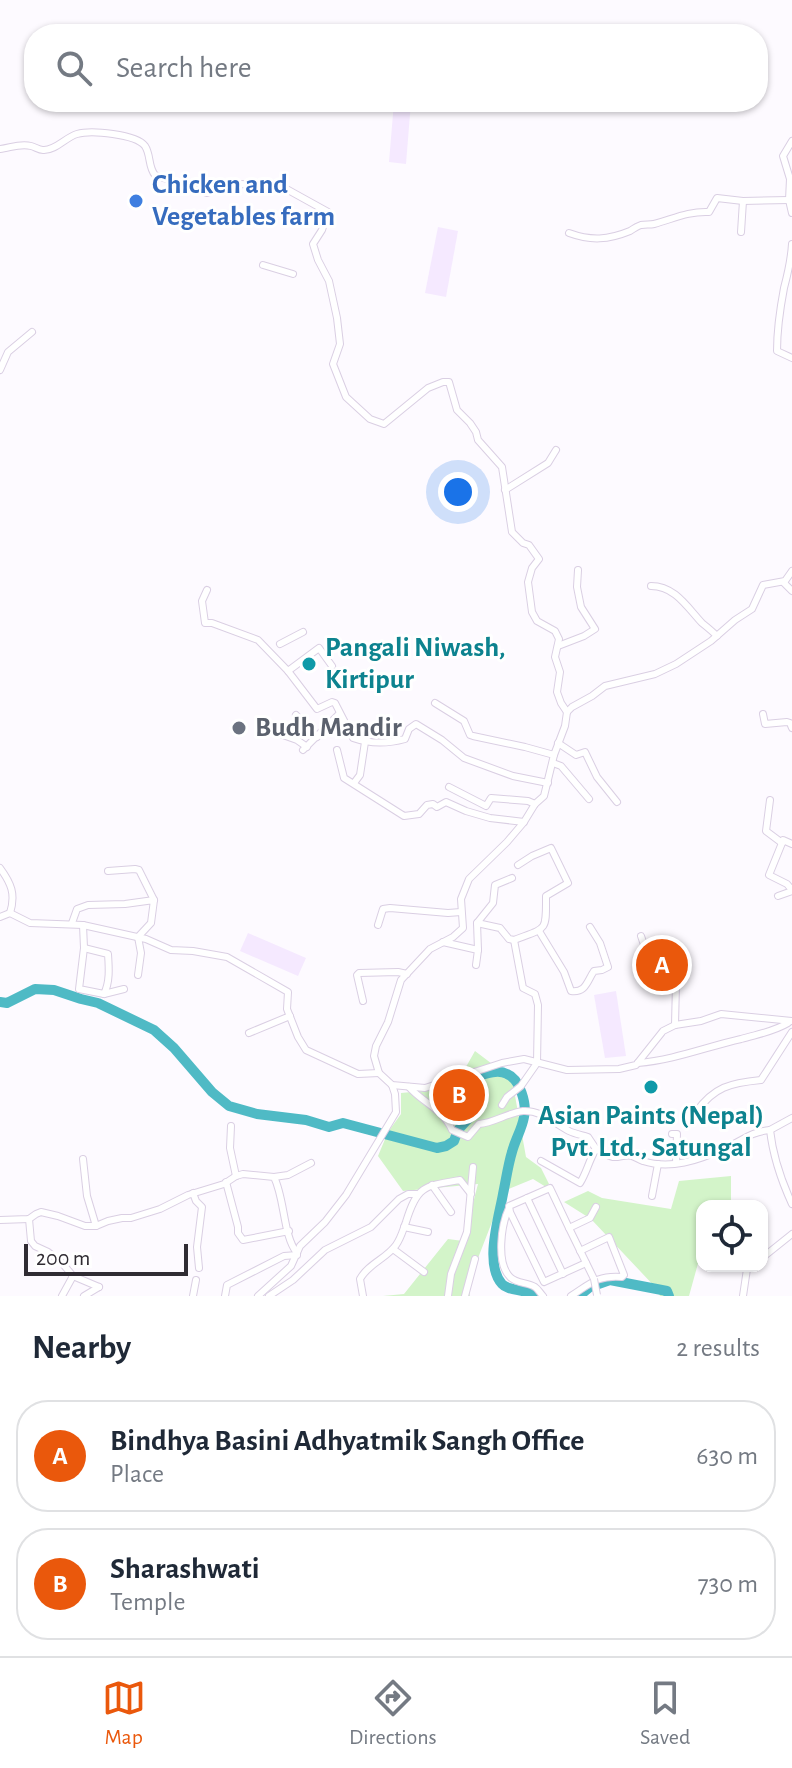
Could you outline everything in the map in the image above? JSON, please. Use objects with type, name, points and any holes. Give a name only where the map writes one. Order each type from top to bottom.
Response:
[{"type":"street","points":[[0,149],[16,145],[43,150],[75,134],[120,135],[145,146],[151,171],[155,175],[207,193],[241,184],[281,186],[328,212],[313,244],[329,281],[340,344],[333,364],[346,397],[370,419],[384,424],[428,388],[449,382],[457,410],[502,467],[512,532],[529,545],[539,559],[532,568],[528,582],[532,612],[537,621],[555,631],[559,639],[555,657],[560,672],[557,692],[567,712]]},
{"type":"street","points":[[569,233],[597,240],[693,211],[709,212],[717,198],[790,206],[790,179],[783,156],[792,141]]},
{"type":"street","points":[[741,232],[743,201]]},
{"type":"street","points":[[792,244],[777,330],[777,351],[792,358]]},
{"type":"street","points":[[263,265],[293,274]]},
{"type":"street","points":[[0,370],[8,352],[32,332]]},
{"type":"street","points":[[505,490],[548,463],[556,450]]},
{"type":"street","points":[[558,646],[595,629],[581,607],[578,570]]},
{"type":"street","points":[[258,1296],[291,1266],[300,1246],[337,1208],[396,1112],[392,1085],[379,1073],[374,1056],[401,980],[430,949],[463,928],[461,899],[469,879],[507,842],[544,796],[567,712],[605,686],[661,672],[752,609],[763,585],[785,581],[792,571]]},
{"type":"street","points":[[785,581],[792,591]]},
{"type":"street","points":[[651,586],[660,586],[683,601],[717,636]]},
{"type":"street","points":[[207,590],[202,601],[205,623],[255,638],[288,671],[317,709],[332,702],[338,708],[353,738],[365,742],[392,743],[405,739],[409,729],[416,724],[464,758],[513,776],[548,783]]},
{"type":"street","points":[[280,644],[303,632]]},
{"type":"street","points":[[288,671],[319,648],[332,666]]},
{"type":"street","points":[[435,703],[464,721],[470,735],[525,747],[553,759],[589,799]]},
{"type":"street","points":[[263,728],[297,740],[305,748],[339,714]]},
{"type":"street","points":[[763,714],[765,724],[787,722],[792,728]]},
{"type":"street","points":[[296,715],[317,737]]},
{"type":"street","points":[[354,783],[360,775],[365,742]]},
{"type":"street","points":[[558,743],[576,755],[585,752],[597,777],[617,802]]},
{"type":"street","points":[[337,750],[344,778],[404,816],[419,814],[427,805],[437,807],[446,802],[490,818],[524,822]]},
{"type":"street","points":[[449,787],[486,806],[491,798],[535,804]]},
{"type":"street","points":[[770,800],[766,831],[782,843]]},
{"type":"street","points":[[778,896],[792,890],[769,875],[783,840],[792,844]]},
{"type":"street","points":[[477,923],[500,928],[509,939],[514,940],[539,931],[547,921],[546,896],[568,883],[551,848],[518,865]]},
{"type":"street","points":[[0,868],[12,887],[10,913]]},
{"type":"street","points":[[108,871],[139,870],[154,900],[149,927],[138,937]]},
{"type":"street","points":[[476,965],[477,923],[493,903],[495,885],[512,878]]},
{"type":"street","points":[[72,923],[77,909],[88,905],[154,900]]},
{"type":"street","points":[[378,925],[383,909],[461,912]]},
{"type":"street","points":[[0,917],[10,913],[30,923],[72,923],[138,937],[171,950],[227,957],[288,992],[287,1009],[306,1050],[358,1074],[379,1073]]},
{"type":"street","points":[[83,925],[84,948],[79,989],[104,994],[124,989]]},
{"type":"street","points":[[539,931],[574,992],[588,984],[594,971],[608,967],[600,943],[590,927]]},
{"type":"street","points":[[641,936],[653,971],[676,984],[675,1025]]},
{"type":"street","points":[[138,937],[141,953],[138,975]]},
{"type":"street","points":[[502,1105],[521,1086],[537,1063],[538,1005],[535,994],[523,988],[514,940]]},
{"type":"street","points":[[443,942],[478,950]]},
{"type":"street","points":[[84,948],[108,954],[109,976],[104,994]]},
{"type":"street","points":[[363,1001],[359,973],[407,974]]},
{"type":"street","points":[[638,1063],[663,1031],[675,1025],[721,1014],[791,1022]]},
{"type":"street","points":[[249,1033],[290,1016]]},
{"type":"street","points":[[392,1085],[425,1088],[524,1059],[567,1070],[619,1069],[762,1035],[791,1022]]},
{"type":"street","points":[[696,1112],[711,1094],[724,1087],[761,1080],[792,1032]]},
{"type":"street","points":[[409,1087],[439,1110],[452,1130],[468,1137],[479,1124],[526,1111],[538,1113],[571,1132],[588,1137],[596,1149],[613,1157],[630,1155],[647,1163],[658,1164],[689,1162],[792,1118]]},
{"type":"street","points":[[231,1126],[230,1148],[236,1176]]},
{"type":"street","points":[[770,1130],[776,1166],[792,1204]]},
{"type":"street","points":[[672,1134],[677,1134],[676,1163]]},
{"type":"street","points":[[541,1161],[580,1183],[596,1149]]},
{"type":"street","points":[[83,1159],[87,1196],[96,1226]]},
{"type":"street","points":[[0,1220],[29,1219],[36,1214],[47,1213],[85,1226],[96,1226],[160,1209],[236,1176],[288,1175],[311,1163]]},
{"type":"street","points":[[652,1196],[658,1164]]},
{"type":"street","points":[[448,1296],[451,1274],[467,1232],[473,1167]]},
{"type":"street","points":[[543,1296],[537,1287],[510,1277],[505,1268],[502,1258],[503,1222],[509,1208],[550,1188],[559,1172]]},
{"type":"street","points":[[274,1177],[292,1246],[297,1254]]},
{"type":"street","points":[[782,1177],[792,1177]]},
{"type":"street","points":[[269,1296],[293,1280],[325,1250],[371,1227],[408,1194],[417,1194],[432,1185],[460,1180],[471,1194]]},
{"type":"street","points":[[226,1182],[238,1233],[243,1240],[289,1231]]},
{"type":"street","points":[[432,1185],[451,1212]]},
{"type":"street","points":[[550,1188],[594,1279],[598,1295]]},
{"type":"street","points":[[193,1193],[202,1207],[197,1247],[199,1268]]},
{"type":"street","points":[[363,1296],[360,1279],[363,1273],[400,1240],[417,1194]]},
{"type":"street","points":[[527,1198],[563,1274]]},
{"type":"street","points":[[569,1228],[590,1218],[596,1207]]},
{"type":"street","points":[[509,1208],[544,1282],[586,1263]]},
{"type":"street","points":[[29,1219],[31,1241],[35,1246],[62,1263],[73,1276],[99,1287],[84,1296]]},
{"type":"street","points":[[404,1227],[428,1232]]},
{"type":"street","points":[[768,1253],[792,1234]]},
{"type":"street","points":[[571,1296],[600,1278],[624,1275],[609,1237],[580,1251]]},
{"type":"street","points":[[393,1249],[424,1272]]},
{"type":"street","points":[[225,1296],[227,1285],[284,1256],[297,1254]]},
{"type":"street","points":[[465,1296],[475,1259]]},
{"type":"street","points":[[743,1296],[747,1272]]},
{"type":"street","points":[[62,1296],[73,1276]]},
{"type":"street","points":[[193,1296],[196,1280]]},
{"type":"street","points":[[530,1296],[533,1286]]},
{"type":"shaded area","points":[[393,112],[410,112],[406,164],[389,162]]},
{"type":"shaded area","points":[[438,227],[458,231],[446,297],[425,293]]},
{"type":"shaded area","points":[[248,933],[306,958],[298,976],[240,951]]},
{"type":"shaded area","points":[[616,991],[626,1056],[605,1058],[594,995]]},
{"type":"green space","points":[[475,1051],[512,1079],[526,1157],[541,1168],[549,1184],[546,1187],[533,1179],[504,1191],[468,1284],[470,1296],[383,1296],[404,1294],[448,1239],[463,1241],[478,1184],[403,1191],[378,1156],[388,1132],[401,1114],[401,1093],[454,1088]]},
{"type":"green space","points":[[731,1176],[731,1200],[696,1200],[696,1271],[689,1296],[660,1296],[657,1289],[591,1219],[564,1202],[588,1191],[602,1198],[671,1209],[679,1181]]},
{"type":"waterway","points":[[0,1002],[7,1003],[35,989],[54,990],[98,1003],[154,1030],[229,1106],[329,1127],[343,1123],[437,1148],[454,1141],[458,1130],[468,1119],[477,1076],[496,1072],[507,1074],[519,1086],[525,1112],[511,1157],[499,1215],[494,1240],[494,1265],[502,1284],[535,1296]]},
{"type":"waterway","points":[[579,1296],[590,1287],[610,1280],[667,1291],[669,1296]]},
{"type":"place","name":"Chicken and Vegetables farm","points":[[136,201]]},
{"type":"place","name":"Pangali Niwash, Kirtipur","points":[[309,664]]},
{"type":"place","name":"Budh Mandir","points":[[239,728]]},
{"type":"place","name":"Bindhya Basini Adhyatmik Sangh Office","points":[[662,965]]},
{"type":"place","name":"Asian Paints (Nepal) Pvt. Ltd., Satungal","points":[[651,1087]]},
{"type":"place","name":"Sharashwati","points":[[459,1095]]}]
